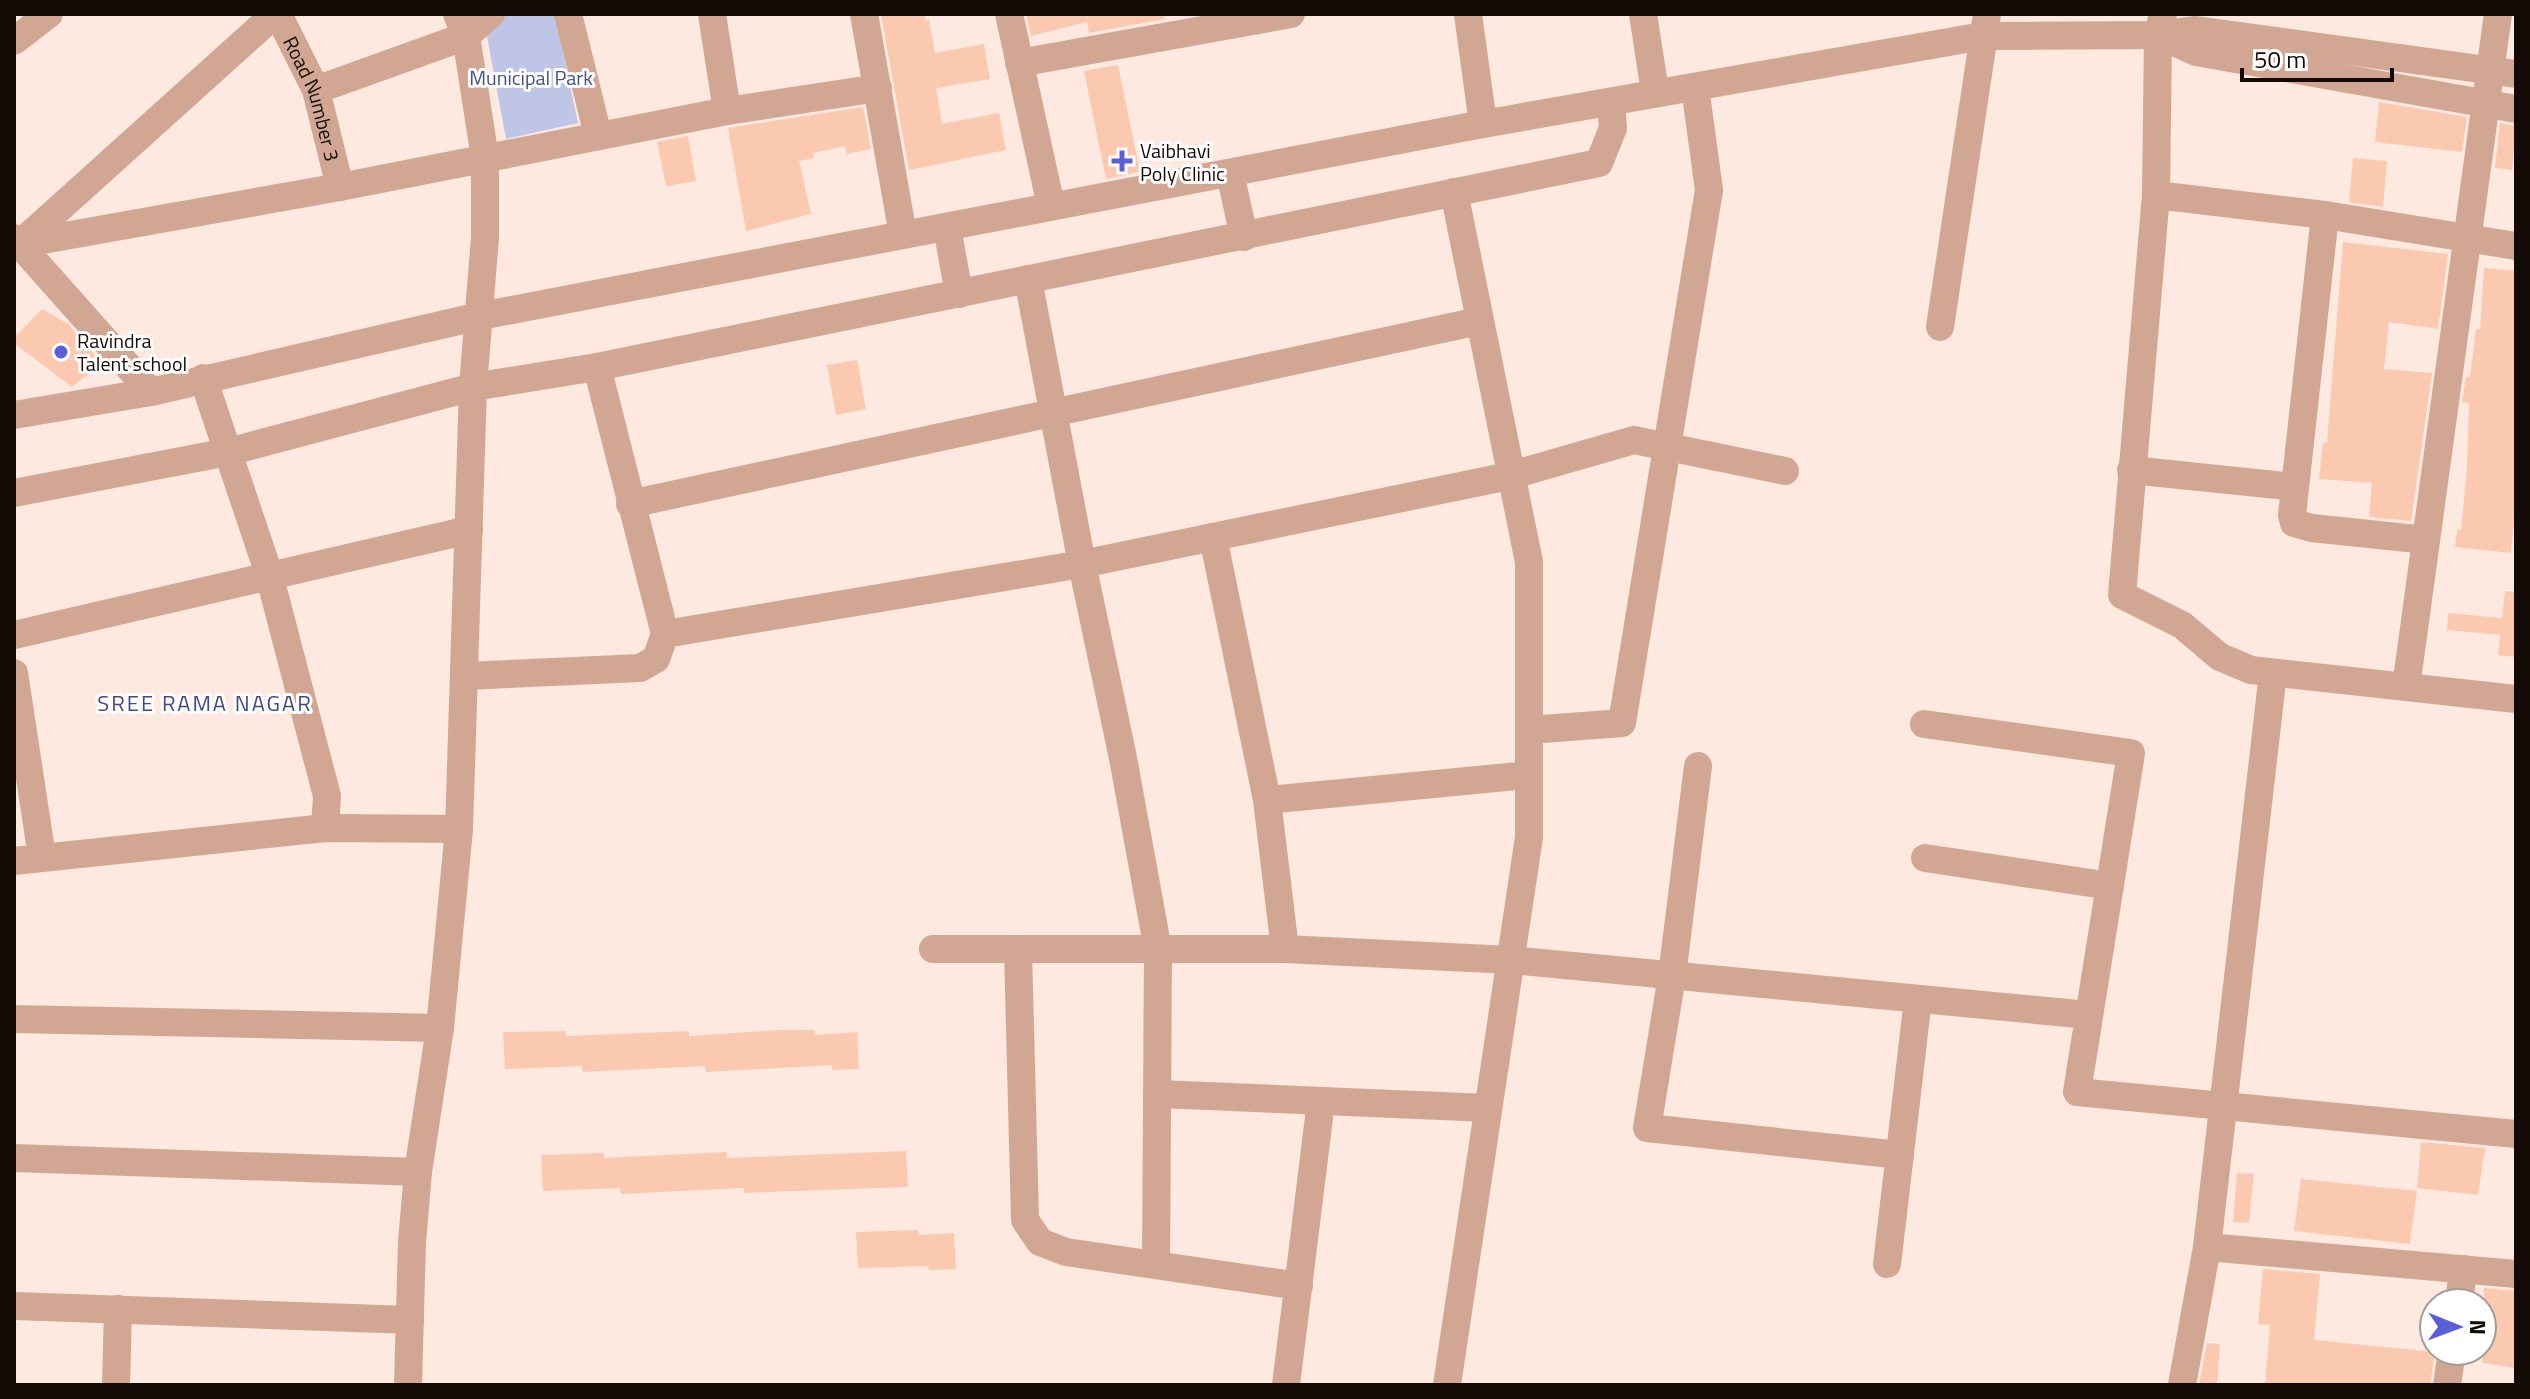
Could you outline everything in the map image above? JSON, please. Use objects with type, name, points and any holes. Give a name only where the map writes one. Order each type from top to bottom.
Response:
[{"type":"street","points":[[14,41],[49,14]]},
{"type":"street","points":[[17,241],[276,14]]},
{"type":"street","name":"Road Number 3","points":[[276,14],[316,90],[340,187]]},
{"type":"street","points":[[316,90],[491,14]]},
{"type":"street","points":[[568,14],[598,135]]},
{"type":"street","points":[[712,14],[727,111]]},
{"type":"street","points":[[864,14],[903,235]]},
{"type":"street","points":[[1009,14],[1051,206]]},
{"type":"street","points":[[1019,63],[1157,26],[1291,14]]},
{"type":"street","points":[[1468,14],[1483,124]]},
{"type":"street","points":[[1643,14],[1655,92]]},
{"type":"street","points":[[2406,687],[2485,103],[2503,71],[2498,14]]},
{"type":"street","points":[[14,415],[151,392],[480,316],[1483,124],[1695,87],[1985,25],[2160,24],[2503,71]]},
{"type":"street","points":[[2160,24],[2196,52],[2516,109]]},
{"type":"street","points":[[2160,24],[2156,195],[2122,595],[2182,625],[2232,664],[2273,673],[2516,699]]},
{"type":"street","points":[[408,1385],[418,1172],[440,1028],[459,829],[473,387],[480,316],[485,158],[461,25]]},
{"type":"street","points":[[1940,327],[1985,25]]},
{"type":"street","points":[[1529,730],[1622,723],[1670,447],[1709,190],[1695,87]]},
{"type":"street","points":[[17,241],[340,187],[727,111],[878,88]]},
{"type":"street","points":[[14,493],[228,452],[473,387],[597,367],[1599,163],[1613,128],[1611,102]]},
{"type":"street","points":[[1230,173],[1244,237]]},
{"type":"street","points":[[1447,1385],[1529,837],[1529,562],[1509,476],[1454,192]]},
{"type":"street","points":[[2156,195],[2325,215],[2516,246]]},
{"type":"street","points":[[2325,215],[2292,515],[2299,526],[2426,540]]},
{"type":"street","points":[[947,227],[959,294]]},
{"type":"street","points":[[17,241],[151,392]]},
{"type":"street","points":[[1028,279],[1158,950],[1156,1264]]},
{"type":"street","points":[[630,504],[1479,321]]},
{"type":"street","points":[[464,676],[640,668],[656,659],[665,634],[597,367]]},
{"type":"street","points":[[203,378],[269,574],[327,796],[325,828]]},
{"type":"street","points":[[665,634],[1082,564],[1509,476],[1634,440],[1785,471]]},
{"type":"street","points":[[2131,470],[2295,487]]},
{"type":"street","points":[[14,635],[469,530]]},
{"type":"street","points":[[1213,537],[1267,800],[1285,949]]},
{"type":"street","points":[[14,673],[42,857]]},
{"type":"street","points":[[2182,1385],[2207,1247],[2273,673]]},
{"type":"street","points":[[1924,724],[2131,753],[2077,1092],[2516,1134]]},
{"type":"street","points":[[1698,766],[1672,976],[1647,1128],[1900,1155]]},
{"type":"street","points":[[1267,800],[1529,775]]},
{"type":"street","points":[[14,861],[325,828],[459,829]]},
{"type":"street","points":[[1925,858],[2110,886]]},
{"type":"street","points":[[933,949],[1285,949],[1511,960],[2089,1015]]},
{"type":"street","points":[[1018,950],[1025,1220],[1040,1242],[1066,1252],[1299,1286]]},
{"type":"street","points":[[1887,1264],[1918,999]]},
{"type":"street","points":[[14,1019],[440,1028]]},
{"type":"street","points":[[1159,1094],[1488,1108]]},
{"type":"street","points":[[1286,1385],[1321,1101]]},
{"type":"street","points":[[14,1158],[418,1172]]},
{"type":"street","points":[[2207,1247],[2516,1274]]},
{"type":"street","points":[[2461,1287],[2463,1269]]},
{"type":"street","points":[[14,1306],[410,1320]]},
{"type":"street","points":[[116,1385],[118,1309]]},
{"type":"green space","name":"Municipal Park","points":[[504,14],[555,14],[578,123],[506,139],[486,31]]},
{"type":"building","points":[[881,14],[924,14],[925,20],[929,19],[935,53],[984,44],[990,79],[936,88],[942,124],[999,113],[1006,150],[909,170]]},
{"type":"building","points":[[1026,14],[1164,14],[1165,19],[1089,33],[1087,22],[1031,36]]},
{"type":"building","points":[[1118,65],[1140,172],[1106,179],[1084,71]]},
{"type":"building","points":[[2379,102],[2467,117],[2462,152],[2375,142]]},
{"type":"building","points":[[863,107],[871,149],[847,154],[845,146],[813,153],[814,158],[799,161],[811,214],[746,231],[728,128]]},
{"type":"building","points":[[2500,123],[2516,126],[2512,170],[2495,168]]},
{"type":"building","points":[[688,136],[696,181],[666,186],[657,142]]},
{"type":"building","points":[[2353,158],[2387,161],[2383,207],[2349,202]]},
{"type":"building","points":[[2343,242],[2448,254],[2438,329],[2389,322],[2384,369],[2432,373],[2411,521],[2369,517],[2372,483],[2319,479],[2323,443],[2327,443]]},
{"type":"building","points":[[2484,268],[2516,271],[2516,501],[2511,553],[2455,547],[2457,530],[2461,530],[2467,468],[2469,403],[2462,402],[2466,377],[2470,377],[2476,329],[2480,329]]},
{"type":"building","name":"Ravindra Talent school","points":[[42,309],[68,324],[102,363],[72,387],[14,343],[14,338]]},
{"type":"building","points":[[857,360],[866,409],[836,415],[827,365]]},
{"type":"building","points":[[2505,591],[2516,592],[2516,657],[2498,655],[2500,635],[2447,630],[2448,613],[2502,618]]},
{"type":"building","points":[[815,1030],[815,1035],[857,1032],[859,1069],[832,1070],[832,1065],[706,1072],[705,1066],[583,1072],[582,1066],[505,1069],[503,1032],[566,1031],[566,1036],[689,1031],[689,1036]]},
{"type":"building","points":[[2421,1142],[2485,1148],[2478,1195],[2417,1188]]},
{"type":"building","points":[[906,1151],[908,1187],[744,1193],[744,1188],[621,1194],[620,1188],[543,1191],[541,1155],[604,1153],[604,1158],[727,1152],[727,1158]]},
{"type":"building","points":[[2237,1173],[2254,1174],[2249,1223],[2233,1222]]},
{"type":"building","points":[[2301,1179],[2417,1191],[2410,1244],[2294,1231]]},
{"type":"building","points":[[918,1230],[919,1235],[954,1233],[956,1269],[929,1270],[928,1266],[858,1268],[856,1232]]},
{"type":"building","points":[[2263,1269],[2320,1274],[2314,1340],[2418,1350],[2418,1367],[2433,1367],[2430,1385],[2265,1385],[2270,1325],[2258,1324]]},
{"type":"building","points":[[2498,1289],[2516,1291],[2516,1368],[2498,1365]]},
{"type":"building","points":[[2207,1343],[2220,1344],[2217,1385],[2199,1385]]},
{"type":"place","name":"Vaibhavi Poly Clinic","points":[[1122,161]]},
{"type":"place","name":"Ravindra Talent school","points":[[61,352]]},
{"type":"district","name":"SREE RAMA NAGAR","points":[[205,703]]}]
